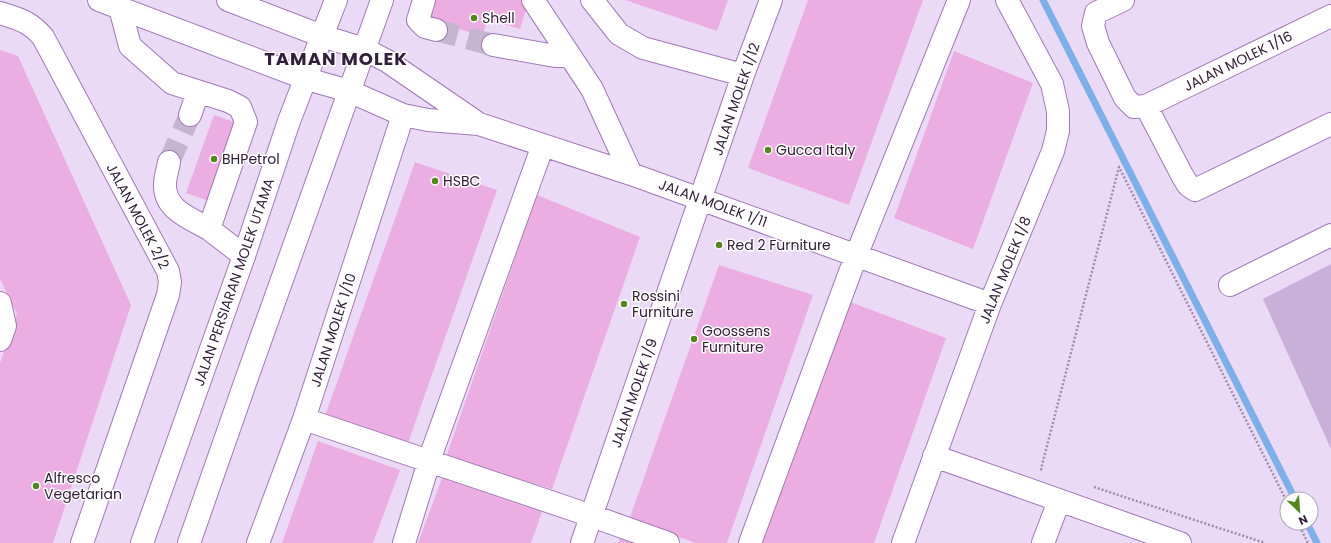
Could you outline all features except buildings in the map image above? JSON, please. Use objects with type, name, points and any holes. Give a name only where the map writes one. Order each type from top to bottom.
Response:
[{"type":"street","name":"JALAN MOLEK 1/11","points":[[99,0],[307,79],[349,91],[403,115],[428,120],[479,124],[701,198],[990,304]]},
{"type":"street","name":"JALAN MOLEK 1/11","points":[[228,0],[322,36],[364,49],[387,61],[479,124]]},
{"type":"street","name":"JALAN PERSIARAN MOLEK UTAMA","points":[[142,543],[244,256],[289,121],[307,79],[336,0]]},
{"type":"street","points":[[189,543],[382,0]]},
{"type":"street","points":[[424,0],[418,20],[425,26],[436,30]]},
{"type":"street","points":[[533,0],[592,89],[631,174]]},
{"type":"street","points":[[592,0],[619,34],[643,48],[743,75]]},
{"type":"street","name":"JALAN MOLEK 1/12","points":[[701,198],[743,75],[771,0]]},
{"type":"street","points":[[750,543],[856,256],[959,0]]},
{"type":"street","name":"JALAN MOLEK 1/8","points":[[903,543],[990,304],[1053,151],[1058,131],[1058,111],[1052,84],[1007,0]]},
{"type":"street","points":[[1123,0],[1096,13],[1093,26],[1098,43],[1125,98],[1134,107],[1146,106],[1188,185],[1195,190],[1331,124]]},
{"type":"street","points":[[120,8],[130,46],[172,83],[228,101],[240,108],[246,122],[209,229]]},
{"type":"street","name":"JALAN MOLEK 2/2","points":[[0,13],[24,21],[34,27],[44,37],[168,271],[170,282],[168,295],[82,543]]},
{"type":"street","name":"JALAN MOLEK 1/16","points":[[1146,106],[1331,16]]},
{"type":"street","points":[[493,45],[555,56],[570,56]]},
{"type":"street","points":[[190,115],[198,92]]},
{"type":"street","name":"JALAN MOLEK 1/10","points":[[258,543],[304,419],[403,115]]},
{"type":"street","points":[[404,543],[429,461],[543,145]]},
{"type":"street","points":[[169,162],[165,183],[167,198],[173,208],[209,229],[244,256]]},
{"type":"street","name":"JALAN MOLEK 1/9","points":[[582,543],[701,198]]},
{"type":"street","points":[[1230,285],[1331,235]]},
{"type":"street","points":[[0,303],[5,326],[0,340]]},
{"type":"street","points":[[304,419],[668,543]]},
{"type":"street","points":[[934,456],[1167,541]]},
{"type":"street","points":[[1043,543],[1059,501]]},
{"type":"path","points":[[1048,472],[1041,469],[1119,167],[1281,491]]},
{"type":"path","points":[[1093,486],[1265,543]]},
{"type":"path","points":[[1302,531],[1308,543]]},
{"type":"shaded area","points":[[1331,264],[1331,449],[1263,299]]},
{"type":"waterway","points":[[1043,0],[1291,491]]},
{"type":"waterway","points":[[1311,531],[1317,543]]},
{"type":"tunnel","points":[[436,30],[493,45]]},
{"type":"tunnel","points":[[169,162],[190,115]]},
{"type":"place","name":"Shell","points":[[474,18]]},
{"type":"place","name":"Gucca Italy","points":[[768,150]]},
{"type":"place","name":"BHPetrol","points":[[214,159]]},
{"type":"place","name":"HSBC","points":[[435,181]]},
{"type":"place","name":"Red 2 Furniture","points":[[719,245]]},
{"type":"place","name":"Rossini Furniture","points":[[624,304]]},
{"type":"place","name":"Goossens Furniture","points":[[694,339]]},
{"type":"place","name":"Alfresco Vegetarian","points":[[36,486]]},
{"type":"district","name":"TAMAN MOLEK","points":[[336,58]]}]
